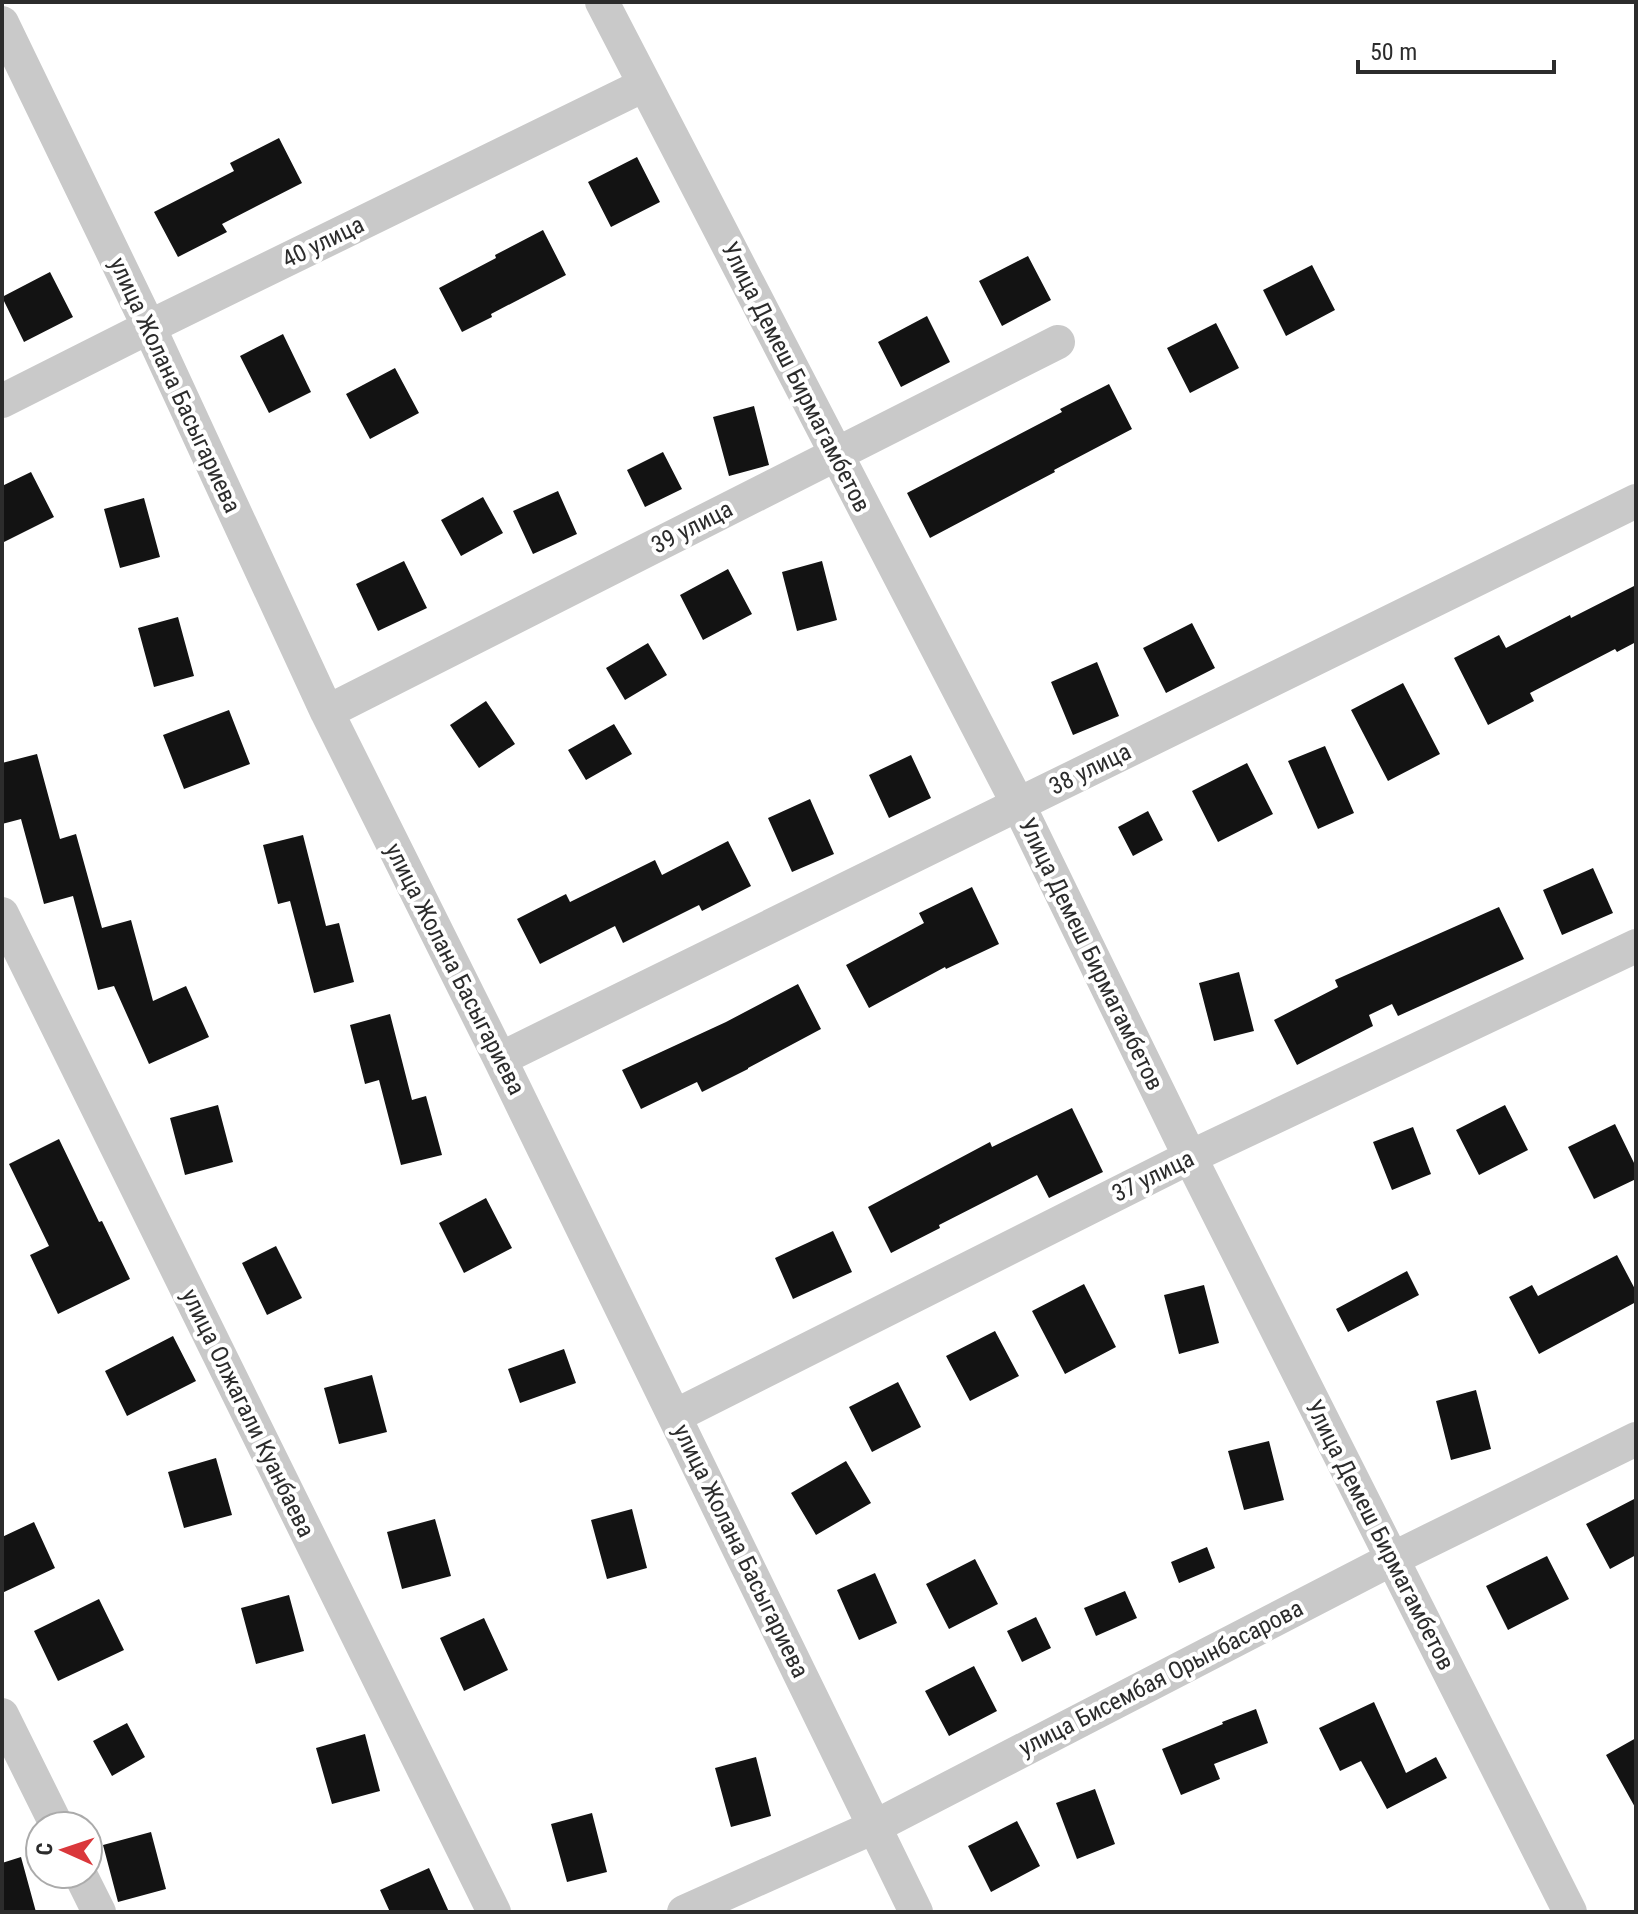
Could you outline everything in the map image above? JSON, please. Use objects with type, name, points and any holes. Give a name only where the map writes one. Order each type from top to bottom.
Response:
[{"type":"street","name":"Улица Демеш Бирмагамбетов","points":[[602,2],[1018,804],[1190,1157],[1570,1912]]},
{"type":"street","name":"улица Жолана Басыгариева","points":[[2,23],[149,327],[327,712],[500,1059],[916,1912]]},
{"type":"street","name":"40 улица","points":[[2,401],[644,85]]},
{"type":"street","name":"39 улица","points":[[327,712],[1058,342]]},
{"type":"street","name":"38 улица","points":[[500,1059],[1636,501]]},
{"type":"street","name":"улица Олжагали Куанбаева","points":[[2,914],[494,1912]]},
{"type":"street","name":"37 улица","points":[[675,1416],[1190,1157],[1636,946]]},
{"type":"street","name":"улица Бисембая Орынбасарова","points":[[684,1912],[874,1827],[1392,1559],[1636,1439]]},
{"type":"street","points":[[2,1715],[49,1810]]},
{"type":"street","points":[[88,1890],[99,1912]]},
{"type":"building","points":[[279,138],[302,183],[222,224],[227,232],[178,257],[154,212],[234,171],[230,163]]},
{"type":"building","points":[[637,157],[660,202],[611,227],[588,182]]},
{"type":"building","points":[[543,230],[566,275],[462,332],[439,288]]},
{"type":"building","points":[[1028,256],[1051,300],[1002,326],[979,281]]},
{"type":"building","points":[[1312,265],[1335,310],[1286,336],[1263,290]]},
{"type":"building","points":[[50,272],[73,317],[24,342],[2,297]]},
{"type":"building","points":[[927,316],[950,362],[901,387],[878,342]]},
{"type":"building","points":[[1216,323],[1239,368],[1190,393],[1167,348]]},
{"type":"building","points":[[283,334],[311,392],[269,413],[240,356]]},
{"type":"building","points":[[395,368],[419,413],[370,439],[346,394]]},
{"type":"building","points":[[1109,384],[1132,429],[930,538],[907,493]]},
{"type":"building","points":[[754,406],[769,465],[729,476],[713,417]]},
{"type":"building","points":[[663,452],[682,489],[645,507],[627,470]]},
{"type":"building","points":[[31,472],[54,517],[2,543],[2,486]]},
{"type":"building","points":[[558,491],[577,534],[533,554],[513,511]]},
{"type":"building","points":[[483,497],[503,533],[461,556],[441,520]]},
{"type":"building","points":[[144,498],[160,557],[120,568],[104,509]]},
{"type":"building","points":[[404,561],[427,608],[378,631],[356,584]]},
{"type":"building","points":[[822,561],[837,620],[797,631],[782,572]]},
{"type":"building","points":[[728,569],[752,614],[703,640],[680,595]]},
{"type":"building","points":[[1636,585],[1636,642],[1617,652],[1615,649],[1530,693],[1534,701],[1488,725],[1454,658],[1499,635],[1506,648]]},
{"type":"building","points":[[178,617],[194,676],[154,687],[138,628]]},
{"type":"building","points":[[1192,623],[1215,668],[1166,693],[1143,648]]},
{"type":"building","points":[[648,643],[667,675],[625,700],[606,668]]},
{"type":"building","points":[[1097,662],[1119,716],[1073,735],[1051,682]]},
{"type":"building","points":[[1403,683],[1440,754],[1388,781],[1351,710]]},
{"type":"building","points":[[486,701],[515,744],[479,768],[450,725]]},
{"type":"building","points":[[229,710],[250,764],[184,789],[163,735]]},
{"type":"building","points":[[614,724],[632,754],[586,780],[568,750]]},
{"type":"building","points":[[1325,746],[1354,813],[1318,829],[1288,761]]},
{"type":"building","points":[[37,754],[60,839],[76,834],[102,928],[131,920],[153,1001],[186,986],[209,1037],[149,1064],[114,986],[98,990],[73,896],[44,904],[21,819],[2,824],[2,763]]},
{"type":"building","points":[[911,755],[931,798],[889,818],[869,775]]},
{"type":"building","points":[[1247,763],[1273,814],[1218,842],[1192,791]]},
{"type":"building","points":[[810,799],[834,854],[792,872],[768,818]]},
{"type":"building","points":[[1148,811],[1163,840],[1133,856],[1118,827]]},
{"type":"building","points":[[303,835],[326,926],[339,923],[354,982],[314,993],[290,901],[278,904],[263,845]]},
{"type":"building","points":[[728,841],[751,886],[702,911],[699,905],[623,943],[615,926],[540,964],[517,919],[566,894],[570,902],[655,860],[662,875]]},
{"type":"building","points":[[1593,868],[1613,913],[1562,935],[1543,890]]},
{"type":"building","points":[[972,887],[999,944],[945,967],[869,1008],[846,965],[924,923],[919,913]]},
{"type":"building","points":[[1499,907],[1524,959],[1398,1016],[1392,1004],[1369,1015],[1373,1026],[1297,1065],[1274,1020],[1338,987],[1335,980]]},
{"type":"building","points":[[1239,972],[1254,1031],[1214,1041],[1199,983]]},
{"type":"building","points":[[798,984],[821,1029],[702,1092],[697,1082],[641,1109],[622,1070],[726,1022]]},
{"type":"building","points":[[390,1014],[412,1100],[426,1096],[442,1155],[401,1165],[379,1080],[365,1084],[350,1025]]},
{"type":"building","points":[[218,1105],[233,1162],[185,1175],[170,1118]]},
{"type":"building","points":[[1505,1105],[1528,1150],[1479,1175],[1456,1130]]},
{"type":"building","points":[[1072,1108],[1103,1172],[1049,1198],[1037,1175],[891,1253],[868,1207],[990,1142],[992,1147]]},
{"type":"building","points":[[1615,1124],[1636,1167],[1636,1179],[1594,1199],[1568,1147]]},
{"type":"building","points":[[1413,1127],[1431,1174],[1392,1190],[1373,1142]]},
{"type":"building","points":[[59,1139],[130,1279],[58,1314],[30,1255],[49,1246],[9,1164]]},
{"type":"building","points":[[486,1198],[512,1248],[464,1273],[439,1223]]},
{"type":"building","points":[[833,1231],[852,1272],[793,1299],[775,1258]]},
{"type":"building","points":[[276,1246],[302,1298],[267,1315],[242,1263]]},
{"type":"building","points":[[1617,1255],[1636,1291],[1636,1302],[1539,1354],[1509,1297],[1532,1285],[1538,1296]]},
{"type":"building","points":[[1407,1271],[1419,1295],[1348,1332],[1336,1309]]},
{"type":"building","points":[[1084,1284],[1116,1347],[1065,1374],[1032,1311]]},
{"type":"building","points":[[1204,1285],[1219,1343],[1179,1354],[1164,1295]]},
{"type":"building","points":[[995,1331],[1019,1376],[970,1401],[946,1356]]},
{"type":"building","points":[[173,1336],[196,1381],[127,1416],[105,1371]]},
{"type":"building","points":[[564,1349],[576,1383],[520,1403],[508,1369]]},
{"type":"building","points":[[372,1375],[387,1432],[339,1444],[324,1388]]},
{"type":"building","points":[[898,1382],[921,1427],[872,1452],[849,1407]]},
{"type":"building","points":[[1476,1390],[1491,1449],[1451,1460],[1436,1401]]},
{"type":"building","points":[[1269,1441],[1284,1500],[1244,1510],[1228,1451]]},
{"type":"building","points":[[216,1458],[232,1515],[184,1528],[168,1472]]},
{"type":"building","points":[[846,1461],[871,1503],[816,1535],[791,1493]]},
{"type":"building","points":[[1636,1498],[1636,1555],[1610,1569],[1586,1524]]},
{"type":"building","points":[[632,1509],[647,1568],[607,1579],[591,1520]]},
{"type":"building","points":[[435,1519],[451,1576],[402,1589],[387,1532]]},
{"type":"building","points":[[34,1522],[55,1568],[2,1593],[2,1537]]},
{"type":"building","points":[[1207,1547],[1215,1568],[1179,1583],[1171,1562]]},
{"type":"building","points":[[1547,1556],[1569,1599],[1508,1630],[1486,1586]]},
{"type":"building","points":[[975,1559],[998,1604],[949,1629],[926,1584]]},
{"type":"building","points":[[875,1573],[897,1623],[859,1640],[837,1590]]},
{"type":"building","points":[[1125,1591],[1137,1618],[1096,1636],[1084,1608]]},
{"type":"building","points":[[289,1595],[304,1651],[256,1664],[241,1608]]},
{"type":"building","points":[[99,1599],[124,1650],[58,1681],[34,1631]]},
{"type":"building","points":[[1036,1617],[1051,1648],[1022,1662],[1007,1631]]},
{"type":"building","points":[[484,1618],[508,1670],[464,1691],[440,1638]]},
{"type":"building","points":[[974,1666],[997,1711],[949,1736],[925,1691]]},
{"type":"building","points":[[1374,1702],[1406,1773],[1436,1757],[1447,1778],[1387,1809],[1361,1761],[1340,1771],[1319,1728]]},
{"type":"building","points":[[1256,1709],[1268,1743],[1214,1764],[1220,1779],[1181,1795],[1162,1749]]},
{"type":"building","points":[[127,1723],[145,1757],[112,1776],[93,1741]]},
{"type":"building","points":[[365,1734],[380,1791],[332,1804],[316,1748]]},
{"type":"building","points":[[1636,1738],[1636,1809],[1606,1755]]},
{"type":"building","points":[[756,1757],[771,1816],[731,1827],[715,1768]]},
{"type":"building","points":[[1095,1789],[1115,1844],[1077,1859],[1056,1803]]},
{"type":"building","points":[[592,1813],[607,1872],[567,1882],[551,1824]]},
{"type":"building","points":[[1017,1821],[1040,1866],[991,1892],[968,1846]]},
{"type":"building","points":[[151,1832],[166,1889],[118,1902],[104,1845]]},
{"type":"building","points":[[21,1857],[24,1890],[30,1890],[36,1912],[2,1912],[2,1863]]},
{"type":"building","points":[[429,1868],[449,1912],[390,1912],[380,1890]]}]
